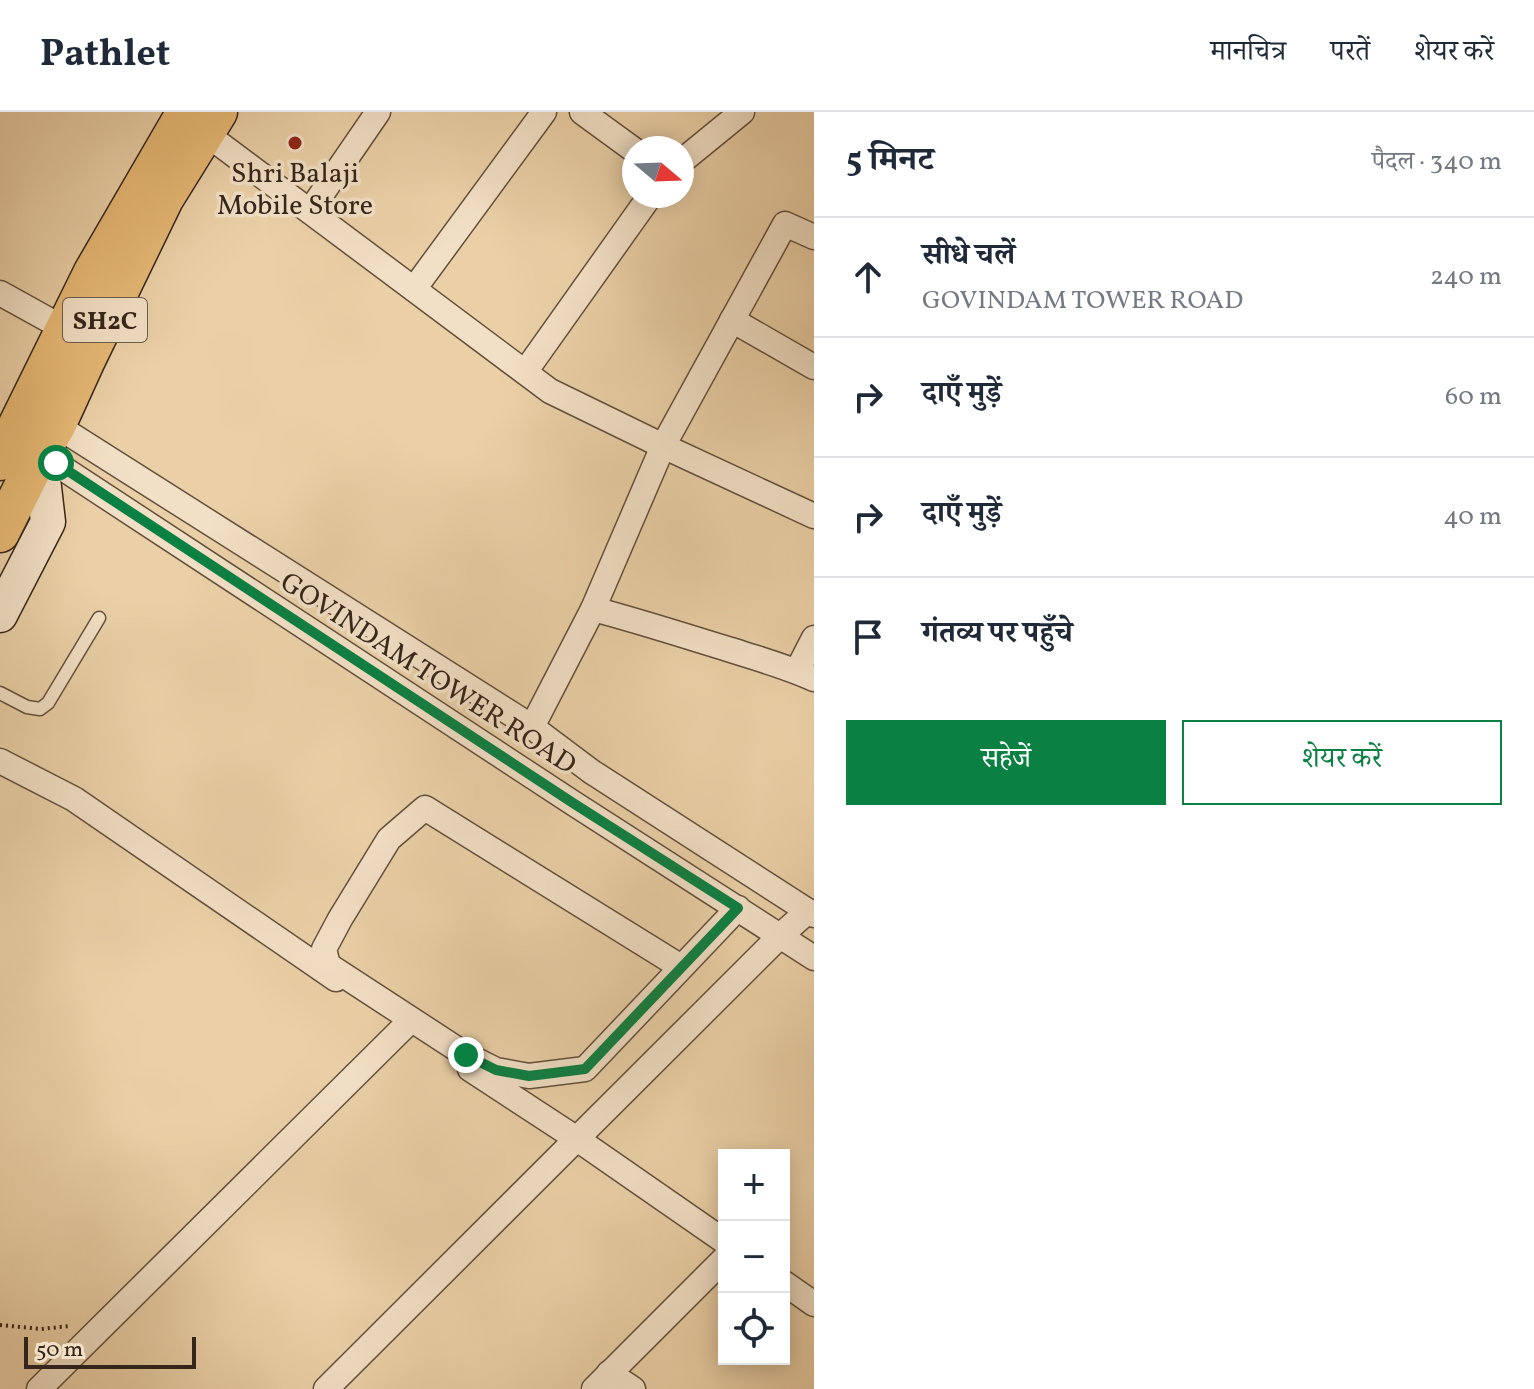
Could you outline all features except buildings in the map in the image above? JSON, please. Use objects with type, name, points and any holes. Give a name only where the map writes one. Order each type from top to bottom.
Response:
[{"type":"main road","name":"SH2C","points":[[0,533],[27,436],[65,329],[93,272],[203,119]]},
{"type":"main road","name":"SH2C","points":[[27,436],[86,360],[203,119]]},
{"type":"street","points":[[310,211],[378,112]]},
{"type":"street","points":[[414,289],[544,112]]},
{"type":"street","points":[[582,112],[622,141]]},
{"type":"street","points":[[694,151],[742,112]]},
{"type":"street","points":[[203,119],[310,211],[550,391],[814,516]]},
{"type":"street","points":[[525,372],[641,208]]},
{"type":"street","points":[[532,727],[593,609],[663,446],[785,224],[814,237]]},
{"type":"street","points":[[0,293],[65,329]]},
{"type":"street","points":[[732,320],[814,367]]},
{"type":"street","points":[[0,615],[48,522],[27,436]]},
{"type":"street","name":"GOVINDAM TOWER ROAD","points":[[27,436],[532,727],[592,772],[811,913]]},
{"type":"street","name":"GOVINDAM TOWER ROAD","points":[[27,436],[573,803],[814,958]]},
{"type":"street","points":[[0,542],[31,556]]},
{"type":"street","points":[[593,609],[634,619],[806,675],[814,638]]},
{"type":"street","points":[[0,761],[74,799],[718,1237]]},
{"type":"street","points":[[681,967],[425,808],[389,839],[324,949],[328,965],[466,1055],[496,1070],[529,1076],[585,1069],[738,908]]},
{"type":"street","points":[[326,1389],[780,936],[811,913]]},
{"type":"street","points":[[39,1389],[405,1026]]},
{"type":"street","points":[[601,1381],[718,1265]]},
{"type":"street","points":[[790,1287],[814,1304]]},
{"type":"street","points":[[601,1381],[633,1389]]},
{"type":"lane","points":[[0,693],[27,707],[40,709],[48,703],[99,618]]},
{"type":"path","points":[[0,1325],[41,1329],[104,1323]]},
{"type":"place","name":"Shri Balaji Mobile Store","points":[[295,143]]},
{"type":"route","points":[[56,463],[738,908],[585,1069],[529,1076],[496,1070],[466,1055]]}]
